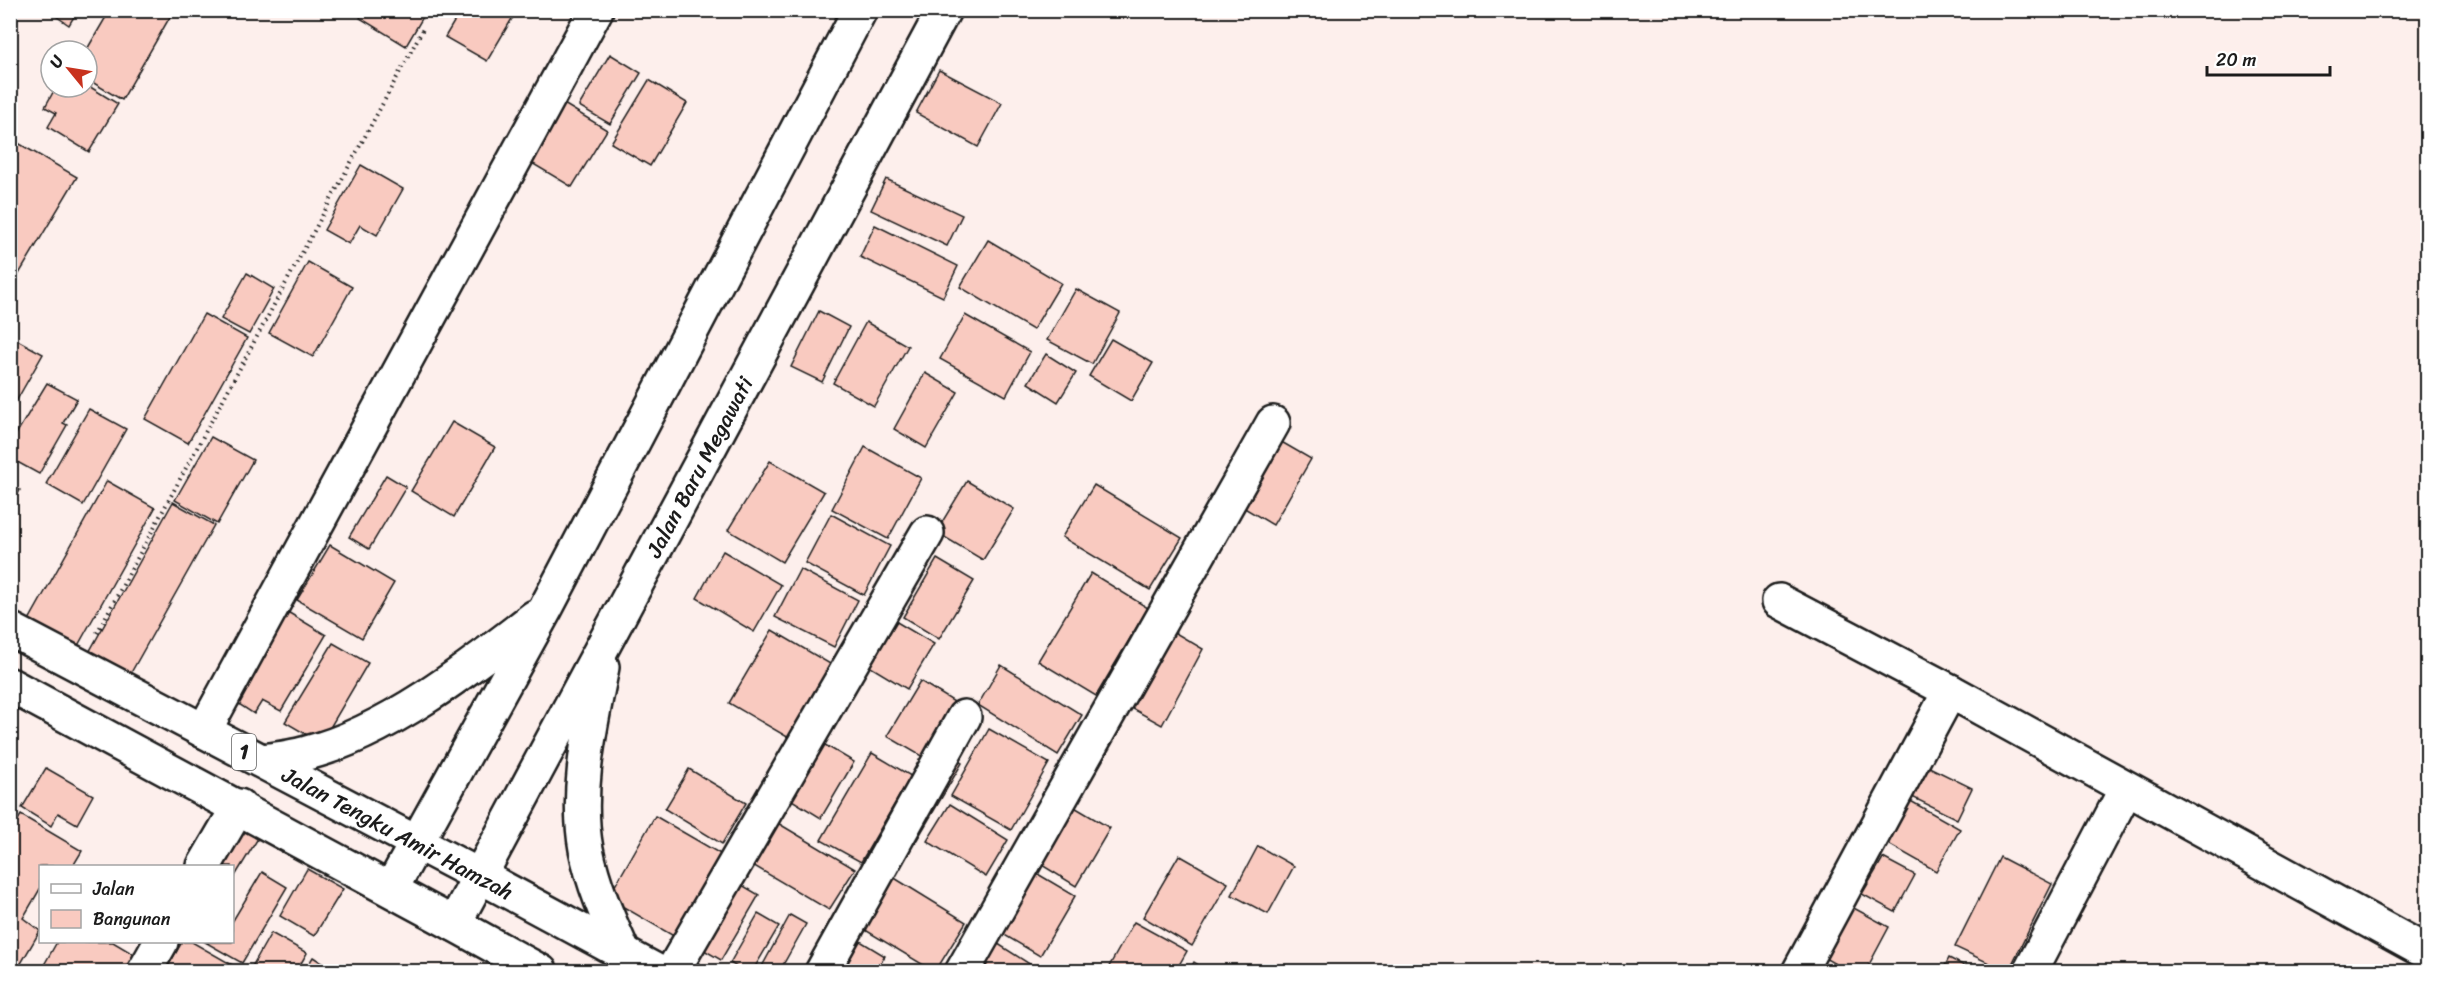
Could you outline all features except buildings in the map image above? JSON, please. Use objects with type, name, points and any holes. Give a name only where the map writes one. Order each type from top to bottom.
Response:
[{"type":"main road","points":[[204,731],[596,10]]},
{"type":"main road","points":[[391,889],[546,608],[860,10]]},
{"type":"main road","name":"Jalan Baru Megawati","points":[[454,924],[478,875],[608,638],[944,10]]},
{"type":"main road","points":[[962,972],[1273,423]]},
{"type":"main road","points":[[672,972],[927,533]]},
{"type":"main road","points":[[1779,601],[1950,691],[2427,953]]},
{"type":"main road","points":[[262,761],[308,753],[362,733],[476,664],[546,608]]},
{"type":"main road","name":"Jalan Tengku Amir Hamzah","points":[[10,629],[417,842],[658,972]]},
{"type":"main road","points":[[608,638],[588,746],[584,801],[585,835],[596,891],[622,952]]},
{"type":"main road","name":"1","points":[[10,685],[238,806],[541,972]]},
{"type":"main road","points":[[1799,972],[1950,691]]},
{"type":"main road","points":[[822,972],[964,717]]},
{"type":"main road","points":[[2030,972],[2126,789]]},
{"type":"main road","points":[[205,865],[238,806]]},
{"type":"main road","points":[[144,972],[160,943]]},
{"type":"path","points":[[79,665],[423,29]]}]
